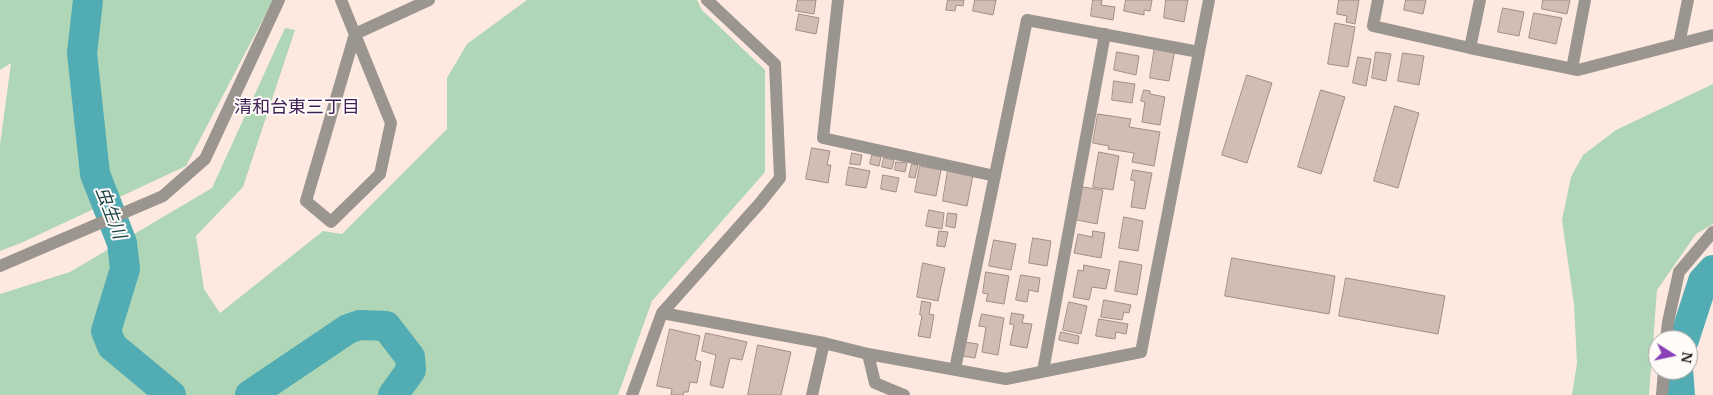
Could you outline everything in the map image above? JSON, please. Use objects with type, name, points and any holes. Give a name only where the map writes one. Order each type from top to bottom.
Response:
[{"type":"street","points":[[0,266],[163,196],[205,159],[279,0]]},
{"type":"street","points":[[340,0],[355,34],[391,123],[380,174],[331,222],[306,201],[355,34],[429,0]]},
{"type":"street","points":[[632,395],[662,313],[780,178],[774,64],[707,0]]},
{"type":"street","points":[[838,0],[823,138],[995,176]]},
{"type":"street","points":[[662,313],[824,343],[868,354],[1006,378],[1142,352],[1209,0]]},
{"type":"street","points":[[1378,0],[1373,26],[1578,70],[1713,35]]},
{"type":"street","points":[[1470,48],[1480,0]]},
{"type":"street","points":[[1572,69],[1586,0]]},
{"type":"street","points":[[1679,44],[1688,0]]},
{"type":"street","points":[[955,369],[1027,20],[1199,52]]},
{"type":"street","points":[[1042,371],[1105,34]]},
{"type":"street","points":[[1667,330],[1679,272],[1713,232]]},
{"type":"street","points":[[812,395],[824,343]]},
{"type":"street","points":[[868,354],[875,383],[904,395]]},
{"type":"street","points":[[1662,395],[1663,380]]},
{"type":"green space","points":[[0,0],[273,0],[186,166],[0,251],[0,145],[11,63],[0,70]]},
{"type":"green space","points":[[527,0],[697,0],[702,10],[765,70],[765,172],[652,301],[618,395],[0,395],[0,294],[70,272],[212,188],[285,28],[295,30],[243,187],[196,236],[204,289],[220,313],[323,231],[342,234],[447,129],[447,78],[467,44]]},
{"type":"green space","points":[[1713,84],[1713,224],[1696,234],[1657,290],[1654,330],[1648,330],[1649,395],[1572,395],[1577,363],[1574,304],[1562,220],[1571,177],[1583,155],[1616,130]]},
{"type":"building","points":[[798,0],[816,0],[814,14],[796,11]]},
{"type":"building","points":[[948,0],[964,0],[963,6],[956,5],[955,11],[946,10]]},
{"type":"building","points":[[975,0],[996,0],[993,15],[973,11]]},
{"type":"building","points":[[1093,0],[1102,0],[1101,5],[1115,7],[1113,20],[1091,16]]},
{"type":"building","points":[[1126,0],[1152,0],[1150,11],[1144,10],[1144,15],[1124,11]]},
{"type":"building","points":[[1166,0],[1188,0],[1184,22],[1164,18]]},
{"type":"building","points":[[1339,0],[1359,0],[1355,24],[1346,22],[1347,16],[1337,14]]},
{"type":"building","points":[[1406,0],[1426,0],[1423,14],[1404,10]]},
{"type":"building","points":[[1543,0],[1570,0],[1567,14],[1542,9]]},
{"type":"building","points":[[1503,8],[1524,12],[1519,36],[1498,32]]},
{"type":"building","points":[[1534,13],[1562,18],[1556,44],[1529,38]]},
{"type":"building","points":[[799,14],[819,18],[816,34],[796,30]]},
{"type":"building","points":[[1335,23],[1355,27],[1348,67],[1328,64]]},
{"type":"building","points":[[1155,46],[1175,50],[1169,81],[1150,78]]},
{"type":"building","points":[[1117,52],[1139,56],[1136,75],[1114,70]]},
{"type":"building","points":[[1376,52],[1391,54],[1386,81],[1372,78]]},
{"type":"building","points":[[1403,53],[1424,56],[1419,85],[1398,81]]},
{"type":"building","points":[[1358,57],[1371,59],[1366,86],[1353,83]]},
{"type":"building","points":[[1247,75],[1272,83],[1247,163],[1222,155]]},
{"type":"building","points":[[1114,81],[1135,84],[1132,103],[1112,100]]},
{"type":"building","points":[[1144,90],[1150,91],[1150,94],[1165,97],[1160,125],[1142,122],[1145,102],[1141,101]]},
{"type":"building","points":[[1321,90],[1345,97],[1321,174],[1298,167]]},
{"type":"building","points":[[1395,106],[1419,113],[1398,188],[1374,181]]},
{"type":"building","points":[[1098,114],[1131,119],[1129,127],[1160,132],[1154,166],[1132,162],[1134,153],[1108,149],[1109,146],[1093,143]]},
{"type":"building","points":[[812,148],[830,151],[827,165],[831,165],[828,183],[806,179]]},
{"type":"building","points":[[1099,152],[1119,156],[1113,190],[1093,187]]},
{"type":"building","points":[[852,153],[862,155],[860,165],[850,164]]},
{"type":"building","points":[[872,155],[881,157],[879,166],[870,164]]},
{"type":"building","points":[[884,158],[894,160],[892,169],[882,167]]},
{"type":"building","points":[[896,162],[907,163],[905,172],[895,170]]},
{"type":"building","points":[[912,164],[918,165],[915,178],[909,177]]},
{"type":"building","points":[[920,166],[941,170],[936,196],[915,192]]},
{"type":"building","points":[[849,167],[870,171],[866,188],[846,185]]},
{"type":"building","points":[[948,170],[973,175],[967,206],[943,201]]},
{"type":"building","points":[[1133,170],[1152,173],[1145,209],[1131,207],[1135,181],[1131,180]]},
{"type":"building","points":[[883,175],[899,178],[896,192],[881,189]]},
{"type":"building","points":[[1083,187],[1103,190],[1097,224],[1077,220]]},
{"type":"building","points":[[929,210],[944,213],[942,229],[926,226]]},
{"type":"building","points":[[948,213],[957,214],[955,228],[946,226]]},
{"type":"building","points":[[1124,217],[1143,221],[1138,251],[1119,248]]},
{"type":"building","points":[[939,231],[948,232],[945,247],[937,246]]},
{"type":"building","points":[[1093,231],[1105,233],[1101,258],[1074,253],[1078,234],[1092,237]]},
{"type":"building","points":[[1033,238],[1051,241],[1047,266],[1029,263]]},
{"type":"building","points":[[994,240],[1016,244],[1011,270],[989,266]]},
{"type":"building","points":[[1232,258],[1335,276],[1329,314],[1225,296]]},
{"type":"building","points":[[1120,261],[1142,265],[1137,295],[1115,291]]},
{"type":"building","points":[[923,263],[945,268],[938,301],[917,297]]},
{"type":"building","points":[[1084,265],[1110,270],[1106,289],[1092,287],[1089,300],[1073,297],[1078,270],[1083,271]]},
{"type":"building","points":[[986,272],[1009,276],[1004,304],[986,301],[988,294],[983,293]]},
{"type":"building","points":[[1021,275],[1040,278],[1038,292],[1029,290],[1027,302],[1016,300]]},
{"type":"building","points":[[1346,278],[1445,296],[1438,334],[1339,316]]},
{"type":"building","points":[[1104,300],[1131,305],[1129,313],[1124,312],[1122,320],[1101,317]]},
{"type":"building","points":[[922,301],[931,303],[929,314],[934,315],[930,338],[918,336],[922,316],[920,315]]},
{"type":"building","points":[[1069,302],[1087,306],[1081,334],[1063,330]]},
{"type":"building","points":[[1012,313],[1024,315],[1022,323],[1032,324],[1027,348],[1010,345],[1014,325],[1010,324]]},
{"type":"building","points":[[982,314],[1004,318],[998,355],[982,352],[986,327],[979,326]]},
{"type":"building","points":[[1099,319],[1128,324],[1126,334],[1116,332],[1115,339],[1096,336]]},
{"type":"building","points":[[670,329],[700,336],[695,360],[701,362],[697,383],[690,382],[688,392],[684,392],[683,395],[671,395],[672,389],[657,386]]},
{"type":"building","points":[[1061,332],[1079,336],[1078,344],[1059,340]]},
{"type":"building","points":[[706,333],[747,342],[742,360],[730,358],[723,388],[710,385],[716,355],[702,351]]},
{"type":"building","points":[[965,342],[978,344],[975,358],[963,356]]},
{"type":"building","points":[[758,345],[791,352],[781,395],[748,395]]},
{"type":"waterway","name":"虫生川","points":[[88,0],[82,53],[95,174],[122,243],[125,269],[106,331],[112,346],[171,395]]},
{"type":"waterway","points":[[1687,330],[1703,281],[1713,270]]},
{"type":"waterway","name":"虫生川","points":[[250,395],[348,329],[360,325],[386,326],[410,357],[411,370],[393,395]]},
{"type":"waterway","points":[[1679,380],[1680,395]]},
{"type":"district","name":"清和台東三丁目","points":[[297,108]]}]
